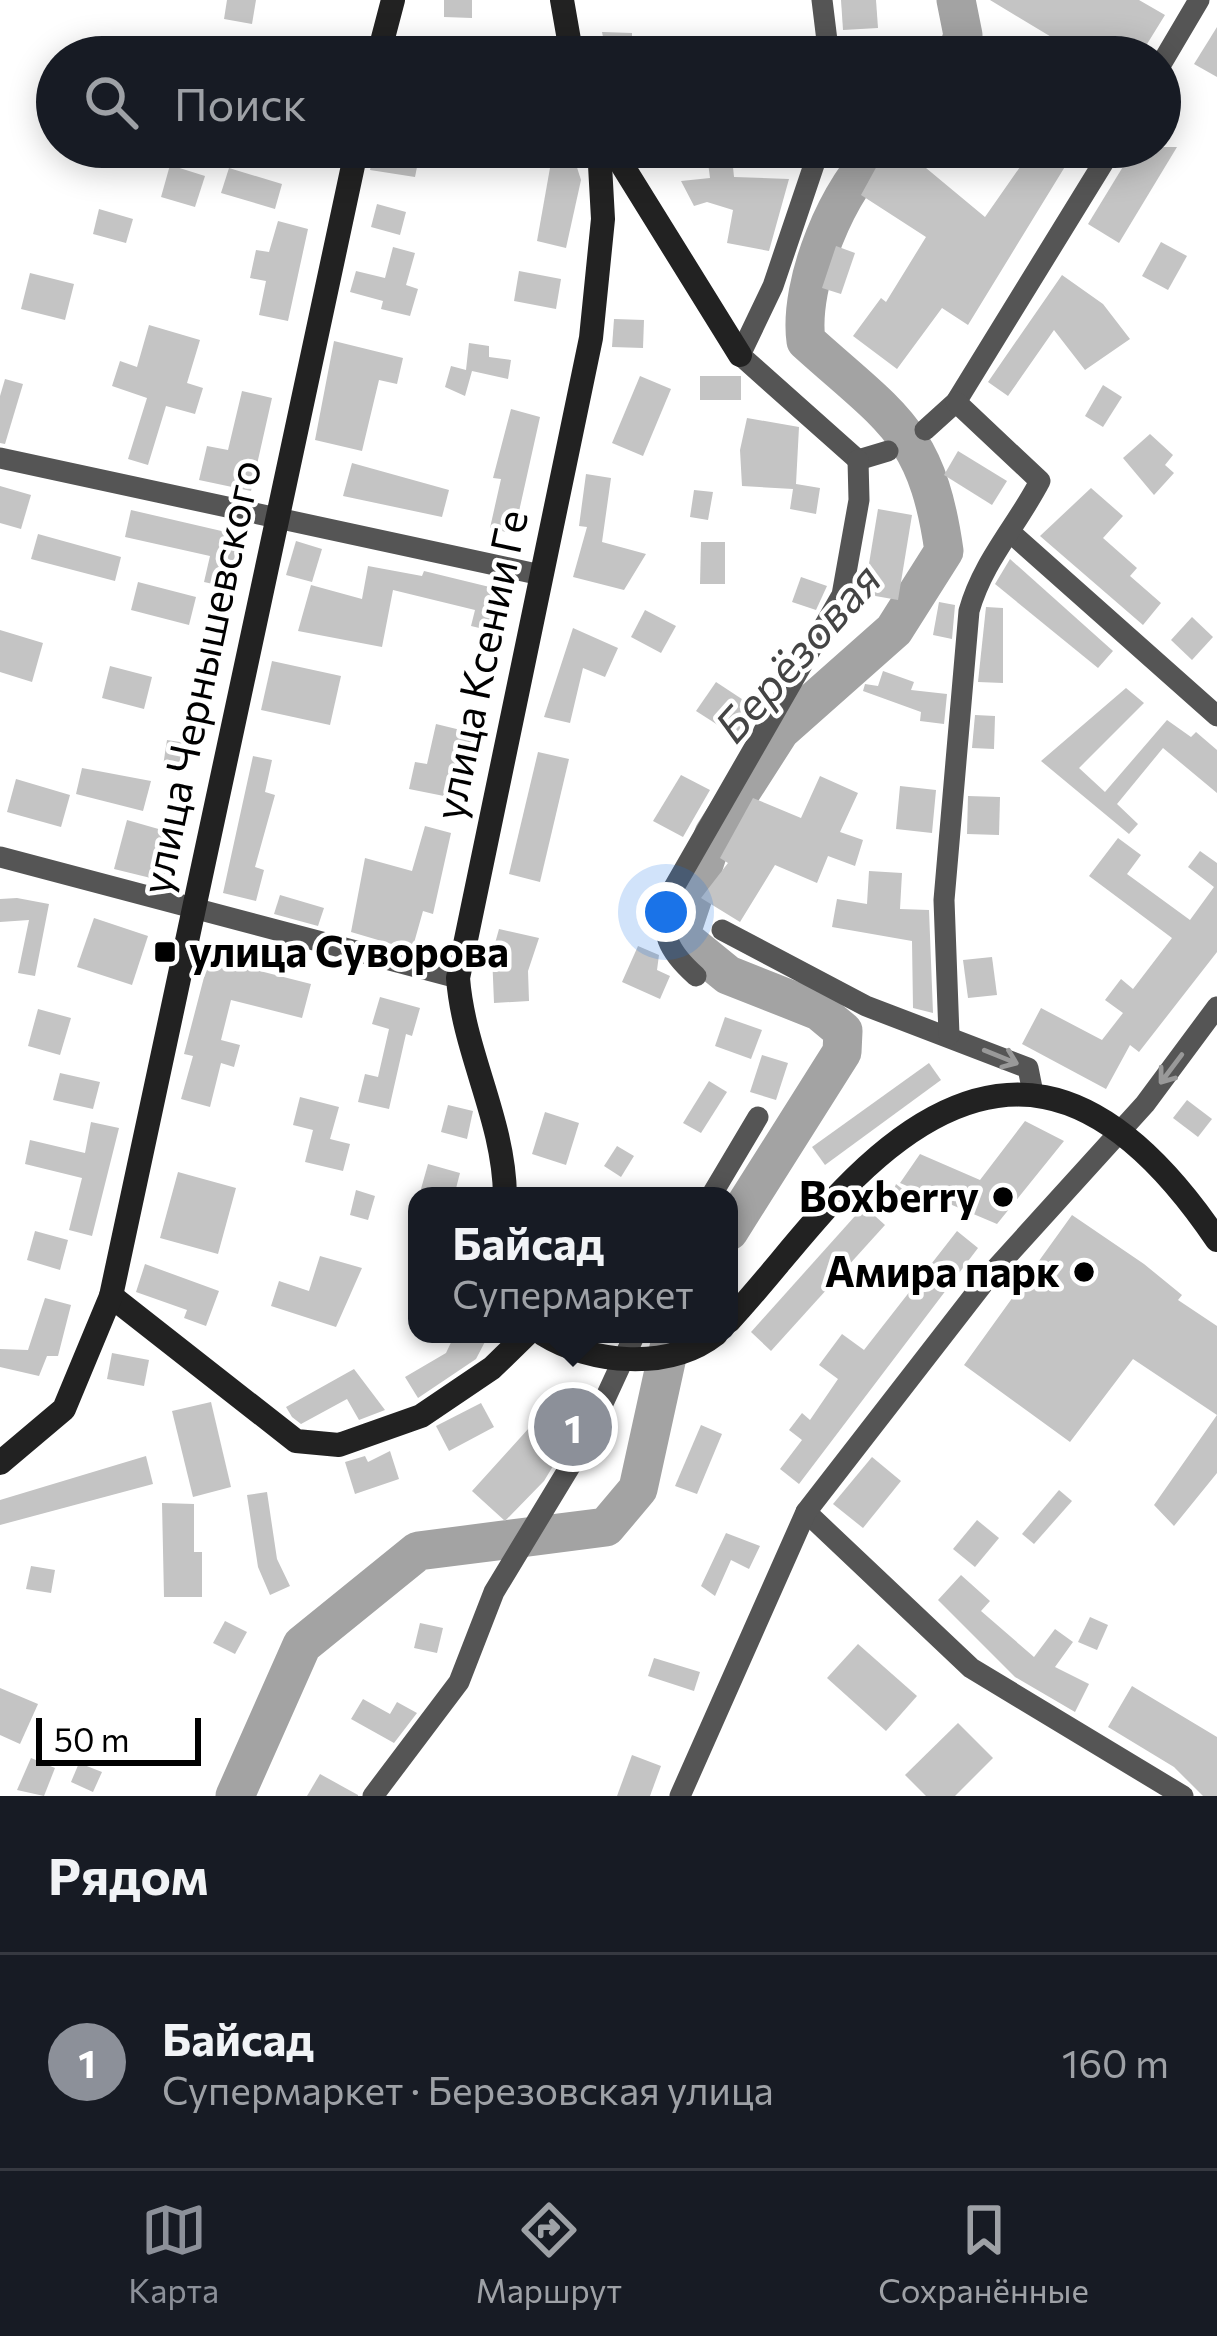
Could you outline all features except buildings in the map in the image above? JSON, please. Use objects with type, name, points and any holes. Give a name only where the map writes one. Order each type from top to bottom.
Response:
[{"type":"street","points":[[384,36],[393,0]]},
{"type":"street","points":[[562,0],[568,36]]},
{"type":"street","points":[[822,0],[826,36]]},
{"type":"street","points":[[1178,36],[1199,0]]},
{"type":"street","name":"улица Чернышевского","points":[[0,1463],[64,1408],[111,1295],[190,909],[352,168]]},
{"type":"street","name":"улица Ксении Ге","points":[[505,1187],[500,1130],[471,1047],[458,978],[601,266],[599,168]]},
{"type":"street","points":[[624,168],[740,355],[858,460],[859,500],[842,595],[669,896],[663,920],[665,940],[696,976]]},
{"type":"street","points":[[740,355],[773,286],[813,168]]},
{"type":"street","points":[[926,430],[956,402],[1100,168]]},
{"type":"street","points":[[950,1036],[944,901],[961,674],[979,574],[1040,481],[956,402]]},
{"type":"street","points":[[858,460],[888,451]]},
{"type":"street","points":[[0,458],[542,575]]},
{"type":"street","points":[[1010,532],[1217,716]]},
{"type":"street","points":[[0,857],[458,978]]},
{"type":"street","points":[[722,930],[866,1006],[1028,1068],[1033,1094]]},
{"type":"street","points":[[680,1796],[806,1512],[989,1276],[1145,1104],[1217,1007]]},
{"type":"street","points":[[738,1311],[848,1185],[901,1137],[939,1112],[991,1097],[1033,1094],[1068,1100],[1120,1128],[1184,1192],[1217,1240]]},
{"type":"street","points":[[716,1187],[758,1117]]},
{"type":"street","points":[[111,1295],[296,1441],[339,1445],[421,1416],[492,1368],[518,1343]]},
{"type":"street","points":[[562,1343],[590,1356],[631,1350],[690,1351],[702,1343]]},
{"type":"street","points":[[373,1796],[459,1682],[494,1592],[586,1440],[631,1350]]},
{"type":"street","points":[[806,1512],[971,1668],[1184,1796]]},
{"type":"waterway","name":"Берёзовая","points":[[956,0],[963,36]]},
{"type":"waterway","name":"Берёзовая","points":[[738,1217],[842,1052],[843,1031],[819,1011],[728,975],[680,936],[714,834],[780,731],[894,630],[944,551],[937,511],[915,452],[883,410],[806,341],[808,292],[815,265],[837,210],[863,168]]},
{"type":"waterway","name":"Берёзовая","points":[[235,1796],[302,1645],[418,1551],[606,1527],[638,1489],[670,1343]]},
{"type":"place","name":"улица Суворова","points":[[165,952]]},
{"type":"place","name":"Boxberry","points":[[1003,1197]]},
{"type":"place","name":"Амира парк","points":[[1084,1272]]},
{"type":"place","name":"Байсад","points":[[573,1427]]}]
